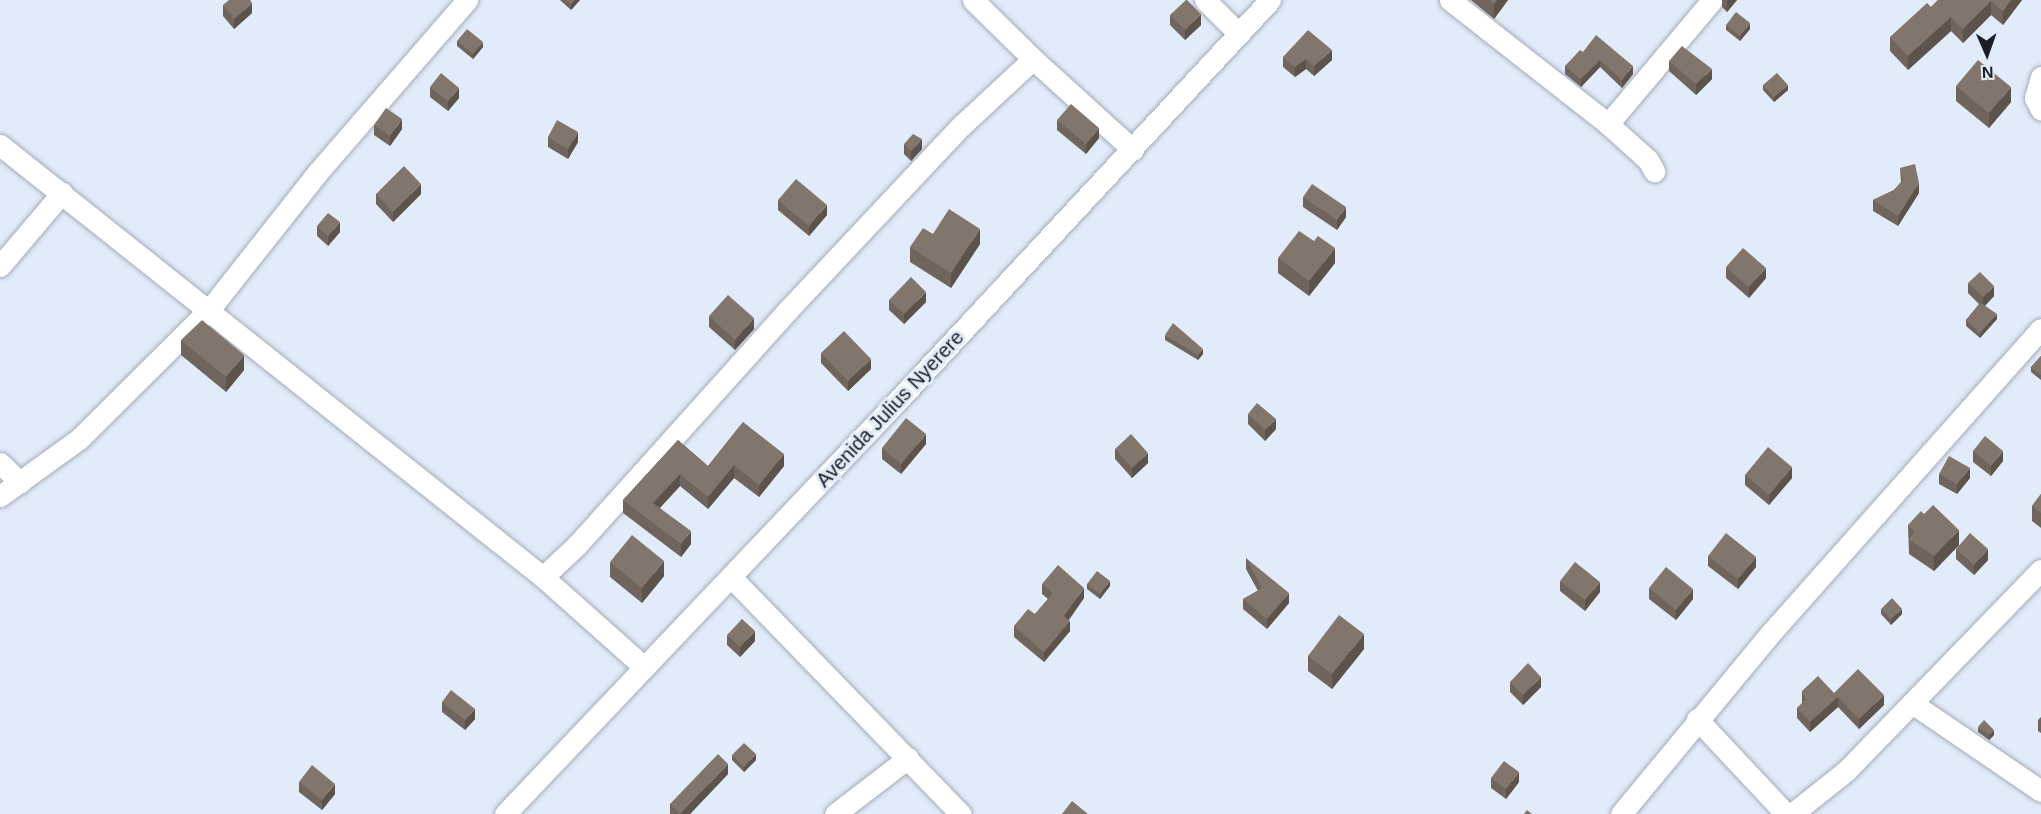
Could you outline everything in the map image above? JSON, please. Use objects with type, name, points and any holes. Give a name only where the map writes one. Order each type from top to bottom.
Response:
[{"type":"street","points":[[0,496],[79,439],[209,310],[318,172],[467,0]]},
{"type":"street","points":[[973,0],[1033,59],[1133,150]]},
{"type":"street","points":[[1205,0],[1239,34]]},
{"type":"street","name":"Avenida Julius Nyerere","points":[[505,814],[1133,150],[1270,0]]},
{"type":"street","points":[[1449,0],[1608,124],[1648,160],[1654,171]]},
{"type":"street","points":[[1608,124],[1712,0]]},
{"type":"street","points":[[543,577],[578,544],[787,311],[961,126],[1033,59]]},
{"type":"street","points":[[2041,77],[2035,98],[2041,110]]},
{"type":"street","points":[[0,144],[543,577],[644,666]]},
{"type":"street","points":[[0,266],[62,193]]},
{"type":"street","points":[[1621,814],[1697,719],[2041,329]]},
{"type":"street","points":[[0,463],[20,482]]},
{"type":"street","points":[[1792,814],[1846,771],[2041,570]]},
{"type":"street","points":[[731,577],[961,814]]},
{"type":"street","points":[[1912,702],[2041,790]]},
{"type":"street","points":[[1697,719],[1786,814]]},
{"type":"street","points":[[835,814],[908,758]]},
{"type":"building","points":[[229,0],[250,0],[252,3],[234,19],[223,5]]},
{"type":"building","points":[[1186,0],[1201,14],[1185,30],[1170,15]]},
{"type":"building","points":[[1938,0],[2011,0],[2003,11],[1991,1],[1963,29],[1951,17],[1908,56],[1890,37],[1927,3],[1931,7]]},
{"type":"building","points":[[1736,12],[1750,23],[1740,36],[1726,25]]},
{"type":"building","points":[[467,29],[483,42],[473,54],[457,41]]},
{"type":"building","points":[[1308,30],[1332,50],[1314,66],[1306,59],[1295,67],[1283,57]]},
{"type":"building","points":[[1596,35],[1633,66],[1622,80],[1600,60],[1581,79],[1565,66],[1580,50],[1583,52]]},
{"type":"building","points":[[1682,46],[1712,69],[1696,84],[1669,61]]},
{"type":"building","points":[[1978,60],[2011,87],[1989,113],[1956,86]]},
{"type":"building","points":[[441,73],[459,88],[448,101],[430,87]]},
{"type":"building","points":[[1777,73],[1788,85],[1774,97],[1763,85]]},
{"type":"building","points":[[1071,104],[1099,128],[1086,144],[1057,120]]},
{"type":"building","points":[[386,108],[402,119],[390,136],[374,125]]},
{"type":"building","points":[[557,120],[578,132],[568,149],[548,137]]},
{"type":"building","points":[[913,134],[922,139],[911,151],[904,144]]},
{"type":"building","points":[[1915,164],[1919,183],[1898,216],[1873,200],[1894,190],[1903,180],[1900,168]]},
{"type":"building","points":[[404,166],[421,184],[393,212],[376,194]]},
{"type":"building","points":[[796,179],[827,205],[809,226],[778,200]]},
{"type":"building","points":[[1312,184],[1346,207],[1337,220],[1303,197]]},
{"type":"building","points":[[949,209],[980,229],[951,273],[910,247],[923,228],[933,234]]},
{"type":"building","points":[[328,213],[340,222],[328,236],[317,226]]},
{"type":"building","points":[[1299,231],[1314,241],[1318,236],[1335,248],[1309,281],[1278,258]]},
{"type":"building","points":[[1743,248],[1766,268],[1749,287],[1726,267]]},
{"type":"building","points":[[1980,272],[1994,286],[1983,297],[1968,283]]},
{"type":"building","points":[[911,277],[926,292],[904,314],[889,300]]},
{"type":"building","points":[[728,295],[754,318],[735,340],[709,316]]},
{"type":"building","points":[[1981,303],[1997,314],[1980,333],[1966,320]]},
{"type":"building","points":[[202,320],[244,355],[226,377],[181,340]]},
{"type":"building","points":[[1173,323],[1203,349],[1198,355],[1165,335]]},
{"type":"building","points":[[844,331],[871,359],[848,381],[821,353]]},
{"type":"building","points":[[2041,356],[2041,375],[2031,367]]},
{"type":"building","points":[[1257,403],[1276,419],[1265,430],[1248,414]]},
{"type":"building","points":[[906,418],[926,434],[901,464],[882,448]]},
{"type":"building","points":[[743,422],[784,454],[759,485],[734,465],[708,497],[680,474],[653,503],[691,531],[681,544],[623,500],[678,440],[708,466]]},
{"type":"building","points":[[1131,434],[1148,453],[1132,468],[1115,449]]},
{"type":"building","points":[[1985,436],[2003,451],[1991,466],[1973,451]]},
{"type":"building","points":[[1768,447],[1792,467],[1769,495],[1745,475]]},
{"type":"building","points":[[1949,456],[1970,468],[1957,484],[1939,474]]},
{"type":"building","points":[[2041,494],[2041,513],[2032,506]]},
{"type":"building","points":[[1933,505],[1959,530],[1934,556],[1909,539],[1915,532],[1908,525],[1921,511],[1924,514]]},
{"type":"building","points":[[1726,533],[1756,557],[1738,579],[1708,556]]},
{"type":"building","points":[[1970,533],[1988,549],[1974,565],[1956,549]]},
{"type":"building","points":[[632,535],[664,561],[642,588],[610,562]]},
{"type":"building","points":[[1246,558],[1289,593],[1267,619],[1243,599],[1262,588]]},
{"type":"building","points":[[1575,562],[1600,582],[1585,600],[1560,581]]},
{"type":"building","points":[[1058,565],[1084,588],[1064,616],[1070,621],[1044,652],[1014,626],[1028,609],[1035,614],[1053,593],[1042,584]]},
{"type":"building","points":[[1666,567],[1693,589],[1676,610],[1649,588]]},
{"type":"building","points":[[1097,571],[1110,581],[1100,594],[1087,584]]},
{"type":"building","points":[[1892,598],[1902,609],[1891,619],[1881,609]]},
{"type":"building","points":[[1339,615],[1364,634],[1332,674],[1308,656]]},
{"type":"building","points":[[742,619],[755,631],[740,647],[727,635]]},
{"type":"building","points":[[1528,663],[1541,677],[1523,695],[1510,682]]},
{"type":"building","points":[[1858,669],[1884,695],[1859,719],[1838,697],[1810,722],[1797,708],[1806,700],[1802,691],[1818,676],[1834,693]]},
{"type":"building","points":[[451,690],[475,709],[465,720],[442,702]]},
{"type":"building","points":[[1984,720],[1994,730],[1989,735],[1978,727]]},
{"type":"building","points":[[744,743],[756,754],[744,767],[732,755]]},
{"type":"building","points":[[718,754],[728,764],[680,814],[670,804]]},
{"type":"building","points":[[1504,761],[1519,772],[1506,789],[1491,778]]},
{"type":"building","points":[[312,765],[335,784],[322,800],[299,782]]},
{"type":"building","points":[[1072,801],[1088,814],[1062,814]]}]
